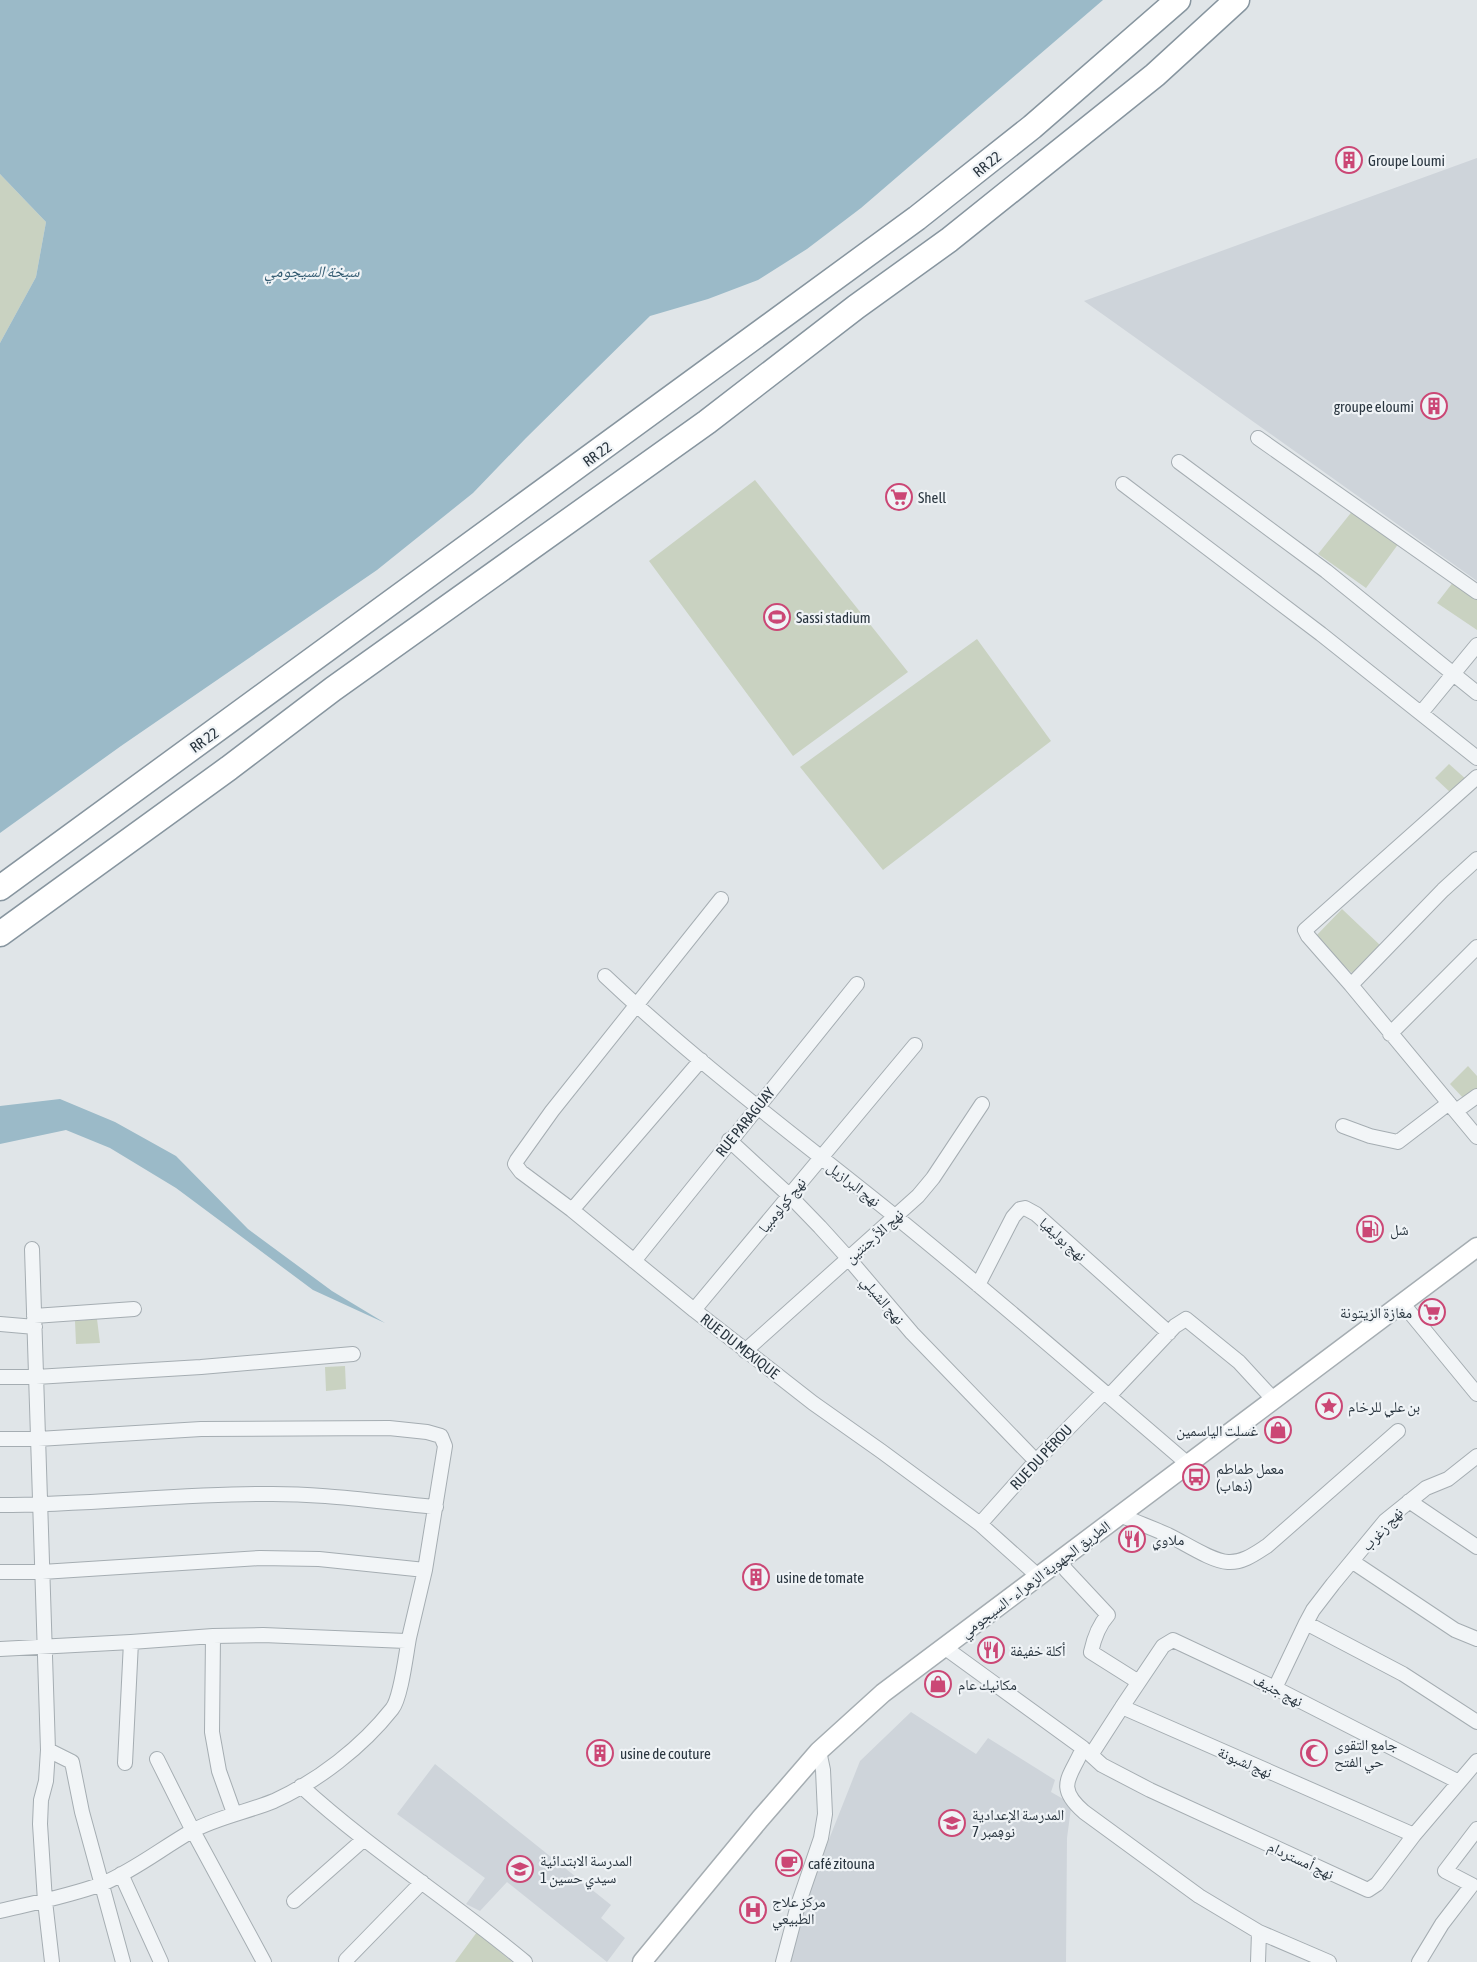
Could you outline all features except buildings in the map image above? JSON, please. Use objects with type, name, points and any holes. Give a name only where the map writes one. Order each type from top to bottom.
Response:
[{"type":"highway","name":"RR 22","points":[[0,888],[917,218],[1032,127],[1178,0]]},
{"type":"highway","points":[[0,934],[229,768],[333,688],[707,422],[856,307],[941,246],[1155,75],[1237,0]]},
{"type":"main road","name":"الطريق الجهوية الزهراء - السيجومي","points":[[642,1962],[819,1751],[883,1693],[1477,1247]]},
{"type":"street","points":[[1258,438],[1477,592]]},
{"type":"street","points":[[1179,462],[1326,571],[1477,693]]},
{"type":"street","points":[[1123,484],[1321,634],[1477,758]]},
{"type":"street","points":[[1421,713],[1477,645]]},
{"type":"street","points":[[1477,777],[1305,930],[1477,1137]]},
{"type":"street","points":[[1351,985],[1435,898],[1477,859]]},
{"type":"street","points":[[636,1005],[721,899]]},
{"type":"street","points":[[1390,1034],[1477,947]]},
{"type":"street","name":"نهج البرازيل","points":[[605,976],[701,1060],[978,1285],[1188,1464]]},
{"type":"street","name":"RUE PARAGUAY","points":[[634,1261],[729,1140],[857,984]]},
{"type":"street","name":"RUE DU MEXIQUE","points":[[636,1005],[552,1111],[515,1164],[517,1168],[813,1403],[881,1450],[980,1524],[1038,1576]]},
{"type":"street","name":"نهج كولومبيا","points":[[694,1310],[915,1045]]},
{"type":"street","points":[[572,1210],[701,1060]]},
{"type":"street","points":[[1343,1126],[1370,1136],[1398,1142],[1453,1107],[1477,1096]]},
{"type":"street","name":"نهج الأرجنتين","points":[[745,1350],[918,1196],[933,1178],[982,1104]]},
{"type":"street","name":"نهج الشيلي","points":[[729,1140],[790,1196],[849,1258],[912,1333],[1036,1461]]},
{"type":"street","name":"نهج بوليفيا","points":[[978,1285],[1013,1217],[1020,1209],[1025,1208],[1036,1214],[1169,1333]]},
{"type":"street","points":[[32,1249],[48,1750],[40,1824],[52,1962]]},
{"type":"street","points":[[1403,1304],[1477,1394]]},
{"type":"street","points":[[0,1324],[134,1309]]},
{"type":"street","points":[[1169,1333],[1183,1320],[1190,1320],[1239,1362],[1274,1400]]},
{"type":"street","name":"RUE DU PÉROU","points":[[980,1524],[1036,1461],[1169,1333]]},
{"type":"street","points":[[0,1377],[36,1377],[353,1354]]},
{"type":"street","points":[[0,1439],[38,1439],[201,1429],[389,1428],[427,1432],[441,1436],[445,1446],[425,1570],[394,1707],[345,1758],[275,1800],[234,1813],[193,1831],[147,1861],[101,1884],[0,1911]]},
{"type":"street","points":[[1120,1515],[1218,1560],[1229,1562],[1240,1560],[1252,1556],[1267,1546],[1398,1431]]},
{"type":"street","name":"نهج زغرب","points":[[1275,1688],[1313,1610],[1385,1521],[1426,1488],[1473,1465]]},
{"type":"street","points":[[0,1505],[40,1505],[130,1498],[297,1494],[436,1508]]},
{"type":"street","points":[[1409,1501],[1477,1546]]},
{"type":"street","points":[[0,1572],[42,1572],[260,1558],[319,1559],[425,1570]]},
{"type":"street","points":[[1060,1560],[1066,1570],[1108,1615],[1101,1622],[1091,1652],[1137,1681]]},
{"type":"street","points":[[1353,1562],[1455,1630],[1477,1640]]},
{"type":"street","points":[[1306,1623],[1403,1674],[1477,1722]]},
{"type":"street","points":[[0,1649],[213,1636],[263,1635],[402,1642],[409,1638]]},
{"type":"street","points":[[213,1636],[212,1732],[219,1771],[234,1813]]},
{"type":"street","name":"نهج جنيف","points":[[1122,1707],[1137,1681],[1163,1646],[1173,1640],[1275,1688],[1459,1782]]},
{"type":"street","points":[[125,1763],[131,1642]]},
{"type":"street","points":[[944,1647],[1089,1750]]},
{"type":"street","points":[[1122,1707],[1068,1777],[1066,1786],[1068,1795],[1075,1804],[1199,1896],[1259,1932],[1329,1962]]},
{"type":"street","name":"نهج لشبونة","points":[[1122,1707],[1414,1835]]},
{"type":"street","points":[[48,1750],[72,1762],[82,1812],[123,1962]]},
{"type":"street","name":"نهج أمستردام","points":[[1089,1750],[1102,1765],[1120,1775],[1364,1890],[1377,1884],[1414,1835],[1477,1761]]},
{"type":"street","points":[[783,1962],[825,1814],[824,1770],[819,1751]]},
{"type":"street","points":[[157,1760],[264,1962]]},
{"type":"street","points":[[301,1786],[363,1840],[422,1882],[525,1962]]},
{"type":"street","points":[[1419,1962],[1442,1924],[1473,1884],[1444,1871],[1477,1829]]},
{"type":"street","points":[[294,1901],[363,1840]]},
{"type":"street","points":[[121,1874],[161,1962]]},
{"type":"street","points":[[346,1960],[422,1882]]},
{"type":"street","points":[[1258,1962],[1259,1932]]},
{"type":"shaded area","points":[[1477,158],[1477,581],[1084,301]]},
{"type":"shaded area","name":"المدرسة الإعدادية 7 نوڢمبر","points":[[911,1712],[976,1754],[988,1738],[1055,1780],[1051,1792],[1065,1800],[1071,1808],[1067,1838],[1066,1962],[791,1962],[805,1900],[860,1761]]},
{"type":"shaded area","name":"المدرسة الابتدائية سيدي حسين 1","points":[[435,1764],[611,1905],[601,1918],[625,1938],[607,1962],[507,1882],[480,1911],[466,1904],[485,1878],[397,1814]]},
{"type":"green space","points":[[0,174],[46,222],[36,277],[0,343]]},
{"type":"green space","name":"Sassi stadium","points":[[755,480],[908,672],[793,756],[649,561]]},
{"type":"green space","points":[[1354,509],[1399,543],[1366,588],[1318,554]]},
{"type":"green space","points":[[1454,581],[1477,597],[1477,630],[1437,603]]},
{"type":"green space","points":[[977,639],[1051,741],[883,870],[800,767]]},
{"type":"green space","points":[[1449,764],[1467,780],[1452,794],[1435,778]]},
{"type":"green space","points":[[1342,909],[1381,946],[1353,974],[1314,938]]},
{"type":"green space","points":[[1468,1066],[1477,1076],[1477,1092],[1465,1100],[1450,1084]]},
{"type":"green space","points":[[97,1319],[100,1343],[76,1344],[75,1321]]},
{"type":"green space","points":[[345,1366],[346,1389],[326,1391],[325,1367]]},
{"type":"green space","points":[[477,1932],[512,1962],[455,1962]]},
{"type":"water","name":"سبخة السيجومي","points":[[0,0],[1103,0],[861,208],[807,249],[758,280],[708,299],[650,316],[473,493],[377,570],[121,746],[0,833],[0,343],[36,277],[46,222],[0,174]]},
{"type":"water","points":[[60,1099],[115,1122],[176,1156],[248,1229],[332,1291],[385,1323],[313,1290],[176,1188],[110,1148],[66,1130],[0,1144],[0,1106]]},
{"type":"place","name":"Groupe Loumi","points":[[1349,160]]},
{"type":"place","name":"groupe eloumi","points":[[1434,406]]},
{"type":"place","name":"Shell","points":[[899,497]]},
{"type":"place","name":"Sassi stadium","points":[[777,617]]},
{"type":"place","name":"شل","points":[[1370,1229]]},
{"type":"place","name":"مغازة الزيتونة","points":[[1432,1312]]},
{"type":"place","name":"بن علي للرخام","points":[[1329,1406]]},
{"type":"place","name":"غسلت الياسمين","points":[[1278,1430]]},
{"type":"place","name":"معمل طماطم (ذهاب)","points":[[1196,1477]]},
{"type":"place","name":"ملاوي","points":[[1132,1539]]},
{"type":"place","name":"usine de tomate","points":[[756,1577]]},
{"type":"place","name":"أكلة خفيفة","points":[[991,1650]]},
{"type":"place","name":"مكانيك عام","points":[[938,1684]]},
{"type":"place","name":"usine de couture","points":[[600,1753]]},
{"type":"place","name":"جامع التقوى حي الفتح","points":[[1314,1753]]},
{"type":"place","name":"المدرسة الإعدادية 7 نوڢمبر","points":[[952,1823]]},
{"type":"place","name":"café zitouna","points":[[789,1863]]},
{"type":"place","name":"المدرسة الابتدائية سيدي حسين 1","points":[[520,1869]]},
{"type":"place","name":"مركز علاج الطبيعي","points":[[753,1910]]}]
